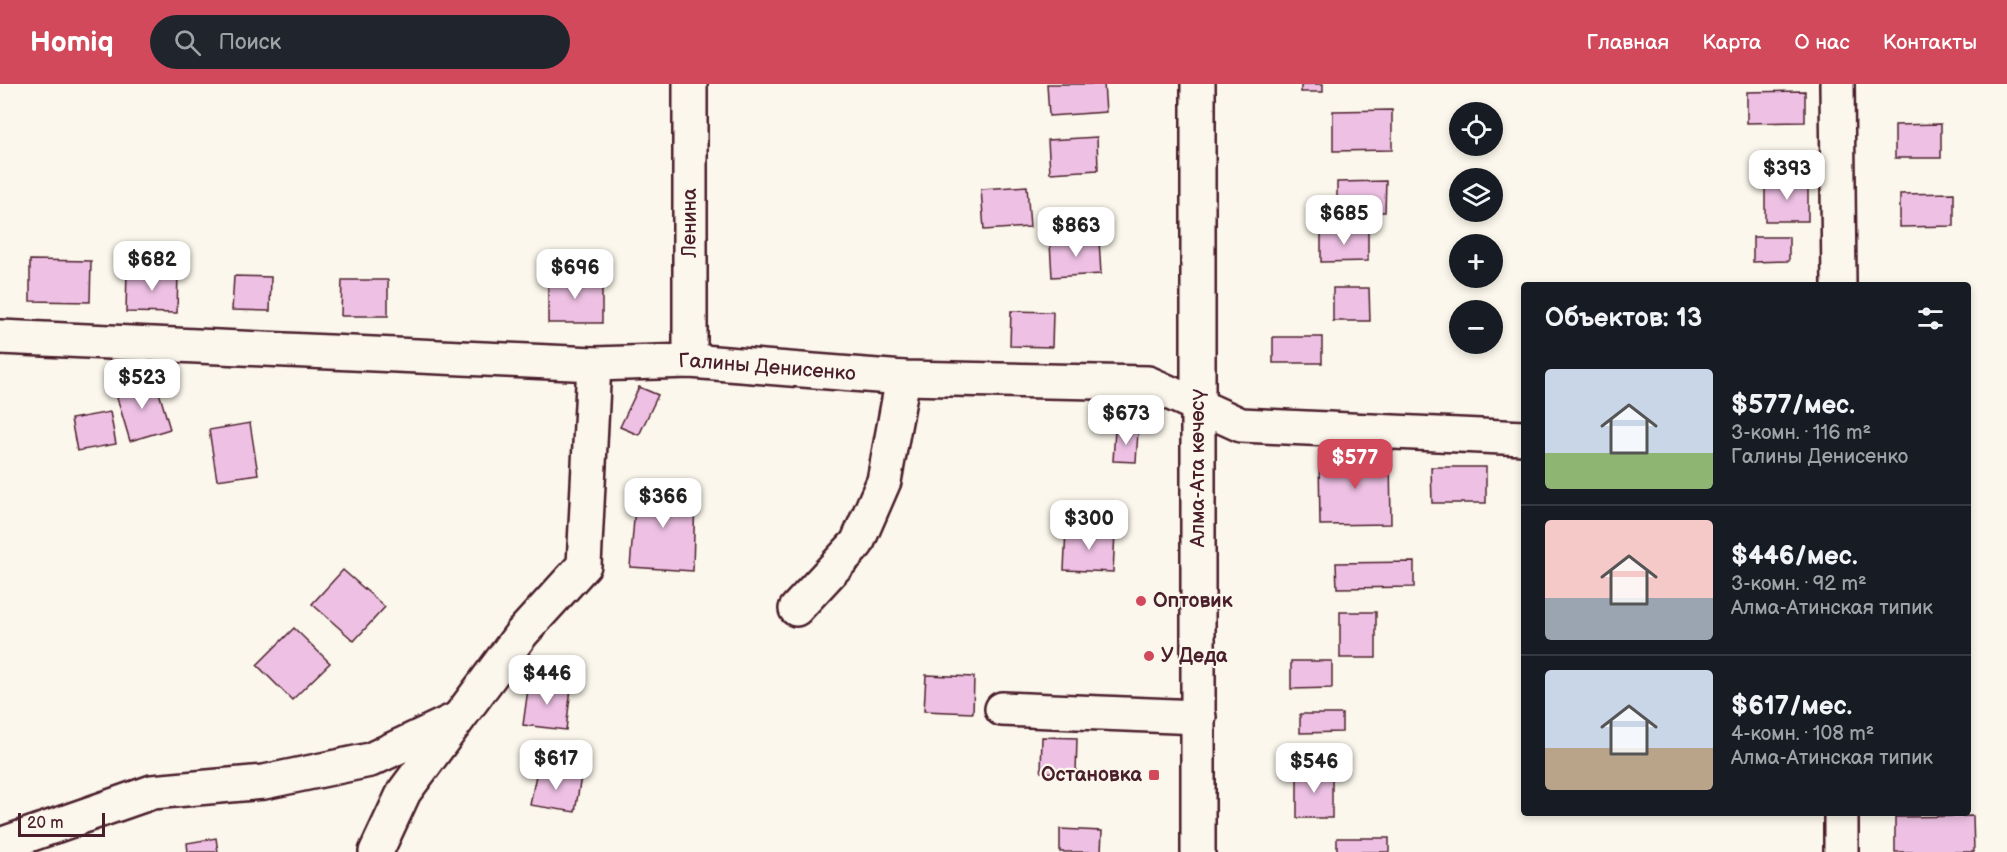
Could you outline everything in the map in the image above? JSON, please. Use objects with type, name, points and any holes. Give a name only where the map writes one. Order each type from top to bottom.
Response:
[{"type":"main road","name":"Ленина","points":[[690,84],[690,361]]},
{"type":"main road","name":"Алма-Ата көчөсү","points":[[1198,84],[1198,852]]},
{"type":"main road","points":[[1837,84],[1839,282]]},
{"type":"main road","name":"Галины Денисенко","points":[[0,337],[594,364],[690,361],[903,378],[1148,383],[1241,425],[1521,438]]},
{"type":"main road","points":[[376,852],[404,792],[522,633],[584,565],[594,364]]},
{"type":"main road","points":[[796,609],[857,543],[884,481],[903,378]]},
{"type":"main road","points":[[1002,709],[1199,717]]},
{"type":"main road","points":[[0,845],[152,792],[264,782],[370,760],[458,719]]},
{"type":"main road","points":[[1841,816],[1841,852]]},
{"type":"building","points":[[1047,84],[1104,84],[1106,112],[1049,116]]},
{"type":"building","points":[[1301,84],[1323,84],[1323,92],[1301,92]]},
{"type":"building","points":[[1805,91],[1805,122],[1747,123],[1747,92]]},
{"type":"building","points":[[1392,110],[1392,150],[1333,151],[1333,111]]},
{"type":"building","points":[[1941,124],[1941,158],[1895,158],[1895,125]]},
{"type":"building","points":[[1097,137],[1098,170],[1050,173],[1048,140]]},
{"type":"building","points":[[1808,180],[1808,221],[1765,221],[1765,181]]},
{"type":"building","points":[[1386,181],[1385,212],[1337,212],[1337,182]]},
{"type":"building","points":[[1027,186],[1030,227],[984,230],[981,189]]},
{"type":"building","points":[[1954,193],[1954,226],[1900,227],[1900,194]]},
{"type":"building","points":[[1321,231],[1368,231],[1368,261],[1321,262]]},
{"type":"building","points":[[1753,237],[1789,237],[1789,261],[1753,262]]},
{"type":"building","points":[[1099,240],[1101,274],[1052,277],[1050,243]]},
{"type":"building","points":[[30,260],[91,261],[90,302],[30,301]]},
{"type":"building","points":[[127,270],[178,272],[177,313],[126,312]]},
{"type":"building","points":[[234,276],[271,277],[270,311],[232,310]]},
{"type":"building","points":[[548,278],[602,278],[602,323],[548,323]]},
{"type":"building","points":[[342,280],[388,280],[388,316],[341,316]]},
{"type":"building","points":[[1333,288],[1369,288],[1370,321],[1333,321]]},
{"type":"building","points":[[1011,311],[1053,312],[1052,347],[1010,346]]},
{"type":"building","points":[[1273,337],[1322,337],[1322,363],[1273,363]]},
{"type":"building","points":[[155,379],[170,429],[130,441],[115,391]]},
{"type":"building","points":[[639,387],[658,395],[639,435],[620,427]]},
{"type":"building","points":[[110,412],[116,444],[77,451],[71,419]]},
{"type":"building","points":[[250,423],[258,474],[217,480],[209,430]]},
{"type":"building","points":[[1115,430],[1138,431],[1136,462],[1113,461]]},
{"type":"building","points":[[1390,456],[1391,524],[1320,525],[1319,457]]},
{"type":"building","points":[[1431,467],[1486,467],[1486,503],[1432,503]]},
{"type":"building","points":[[637,484],[695,492],[693,571],[630,567]]},
{"type":"building","points":[[1066,529],[1115,532],[1113,572],[1064,570]]},
{"type":"building","points":[[1414,562],[1414,587],[1337,588],[1336,563]]},
{"type":"building","points":[[343,570],[385,607],[354,641],[312,604]]},
{"type":"building","points":[[1340,612],[1376,612],[1376,658],[1340,658]]},
{"type":"building","points":[[294,628],[330,663],[292,700],[257,665]]},
{"type":"building","points":[[1291,661],[1332,661],[1332,688],[1291,689]]},
{"type":"building","points":[[926,675],[974,677],[973,713],[924,711]]},
{"type":"building","points":[[529,682],[571,688],[566,730],[523,725]]},
{"type":"building","points":[[1300,714],[1342,714],[1342,732],[1300,733]]},
{"type":"building","points":[[1042,737],[1077,738],[1076,774],[1041,772]]},
{"type":"building","points":[[1297,769],[1332,769],[1332,818],[1297,818]]},
{"type":"building","points":[[537,770],[581,777],[575,812],[530,805]]},
{"type":"building","points":[[1973,816],[1974,852],[1895,852],[1895,817]]},
{"type":"building","points":[[1060,829],[1102,831],[1101,852],[1060,852]]},
{"type":"building","points":[[216,838],[218,852],[188,852],[187,843]]},
{"type":"building","points":[[1337,838],[1389,838],[1389,852],[1337,852]]},
{"type":"place","name":"Оптовик","points":[[1141,601]]},
{"type":"place","name":"У Деда","points":[[1149,656]]},
{"type":"place","name":"Остановка","points":[[1154,775]]}]
